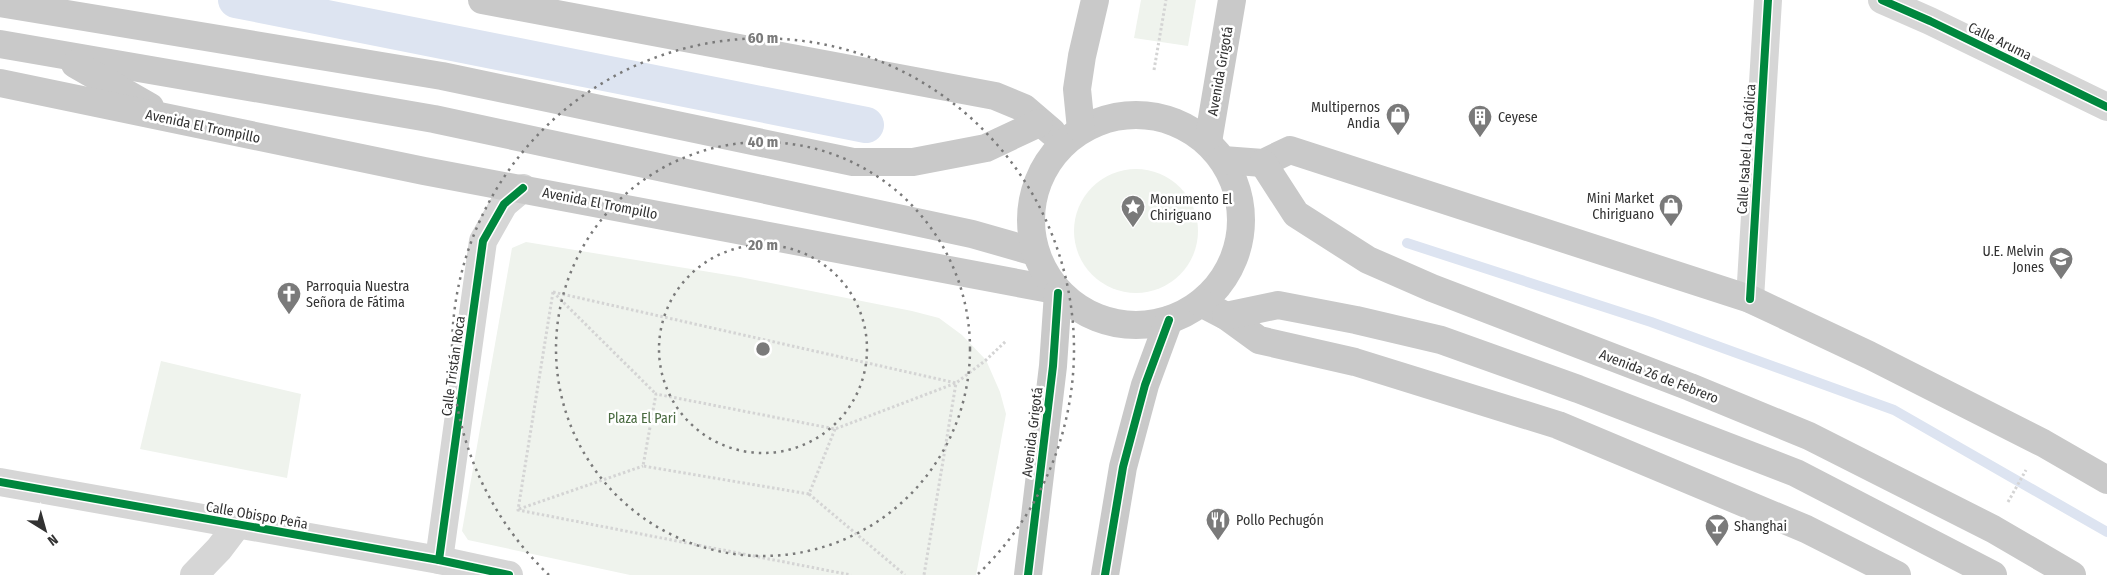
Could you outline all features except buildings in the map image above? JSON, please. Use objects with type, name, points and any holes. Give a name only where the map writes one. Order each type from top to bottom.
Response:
[{"type":"main road","points":[[482,0],[530,4],[995,96],[1024,108],[1039,123],[1072,136]]},
{"type":"main road","points":[[1072,136],[1076,89],[1095,0]]},
{"type":"main road","name":"Avenida Grigotá","points":[[1216,151],[1232,0]]},
{"type":"main road","points":[[0,4],[442,76],[853,162],[913,162],[986,148],[1039,123]]},
{"type":"main road","points":[[0,44],[434,118],[972,234],[1035,252]]},
{"type":"main road","points":[[58,54],[172,119]]},
{"type":"main road","name":"Avenida El Trompillo","points":[[0,84],[424,171],[523,188],[1056,291]]},
{"type":"main road","points":[[1124,115],[1147,115],[1169,120],[1190,129],[1216,151],[1234,182],[1241,208],[1241,229],[1237,250],[1229,270],[1217,288],[1201,303],[1186,313],[1169,320],[1138,325],[1108,322],[1081,310],[1056,291],[1043,272],[1035,252],[1031,234],[1030,215],[1033,197],[1044,168],[1072,136],[1102,120],[1124,115]]},
{"type":"main road","points":[[1216,151],[1263,163],[1290,150],[1750,299],[1869,355],[2042,443],[2107,480]]},
{"type":"main road","name":"Avenida 26 de Febrero","points":[[1263,163],[1296,214],[1368,260],[1432,288],[1690,387],[1809,436],[1993,529],[2072,575]]},
{"type":"main road","name":"Avenida Grigotá","points":[[1028,575],[1053,366],[1056,291]]},
{"type":"main road","points":[[1201,303],[1226,316],[1259,340],[1355,362],[1558,425],[1806,529],[1897,575]]},
{"type":"main road","points":[[1226,316],[1278,305],[1356,320],[1440,340],[1578,389],[1796,473],[1993,575]]},
{"type":"main road","points":[[1105,575],[1123,468],[1145,385],[1169,320]]},
{"type":"street","name":"Calle Isabel La Católica","points":[[1750,299],[1768,0]]},
{"type":"street","name":"Calle Aruma","points":[[1882,0],[1930,21],[2107,107]]},
{"type":"street","name":"Calle Tristán Roca","points":[[439,560],[484,241],[504,204],[523,188]]},
{"type":"street","name":"Calle Obispo Peña","points":[[0,482],[439,560],[509,575]]},
{"type":"street","points":[[194,575],[219,549],[238,524]]},
{"type":"path","points":[[1154,70],[1166,0]]},
{"type":"path","points":[[553,292],[956,382]]},
{"type":"path","points":[[553,292],[656,394],[835,429],[956,382],[986,360],[1006,341]]},
{"type":"path","points":[[518,510],[553,292]]},
{"type":"path","points":[[924,575],[956,382]]},
{"type":"path","points":[[643,466],[656,394]]},
{"type":"path","points":[[809,494],[835,429]]},
{"type":"path","points":[[2007,504],[2030,464]]},
{"type":"path","points":[[518,510],[643,466],[809,494],[905,575]]},
{"type":"path","points":[[518,510],[851,575]]},
{"type":"green space","points":[[1141,0],[1196,0],[1188,46],[1134,38]]},
{"type":"green space","points":[[1136,169],[1160,174],[1180,187],[1193,207],[1198,231],[1193,255],[1180,275],[1160,288],[1136,293],[1112,288],[1092,275],[1079,255],[1074,231],[1079,207],[1092,187],[1112,174]]},
{"type":"green space","name":"Plaza El Pari","points":[[526,242],[740,277],[912,311],[939,318],[962,335],[986,360],[1000,392],[1006,414],[976,575],[630,575],[468,540],[462,531],[512,248]]},
{"type":"green space","points":[[161,361],[301,394],[287,478],[140,449]]},
{"type":"waterway","points":[[236,0],[866,125]]},
{"type":"waterway","points":[[1407,243],[1651,322],[1894,410],[2107,532]]},
{"type":"cycle path","points":[[1750,299],[1768,0]]},
{"type":"cycle path","points":[[1882,0],[1930,21],[2107,107]]},
{"type":"cycle path","points":[[439,560],[483,241],[504,204],[523,188]]},
{"type":"cycle path","points":[[1028,575],[1053,366],[1058,293]]},
{"type":"cycle path","points":[[1105,575],[1123,467],[1145,385],[1169,320]]},
{"type":"cycle path","points":[[0,482],[439,560],[509,575]]},
{"type":"place","name":"Multipernos Andia","points":[[1398,136]]},
{"type":"place","name":"Ceyese","points":[[1480,138]]},
{"type":"place","name":"Mini Market Chiriguano","points":[[1671,227]]},
{"type":"place","name":"Monumento El Chiriguano","points":[[1133,228]]},
{"type":"place","name":"U.E. Melvin Jones","points":[[2061,280]]},
{"type":"place","name":"Parroquia Nuestra Señora de Fátima","points":[[289,315]]},
{"type":"place","name":"Pollo Pechugón","points":[[1218,541]]},
{"type":"place","name":"Shanghai","points":[[1717,547]]}]
